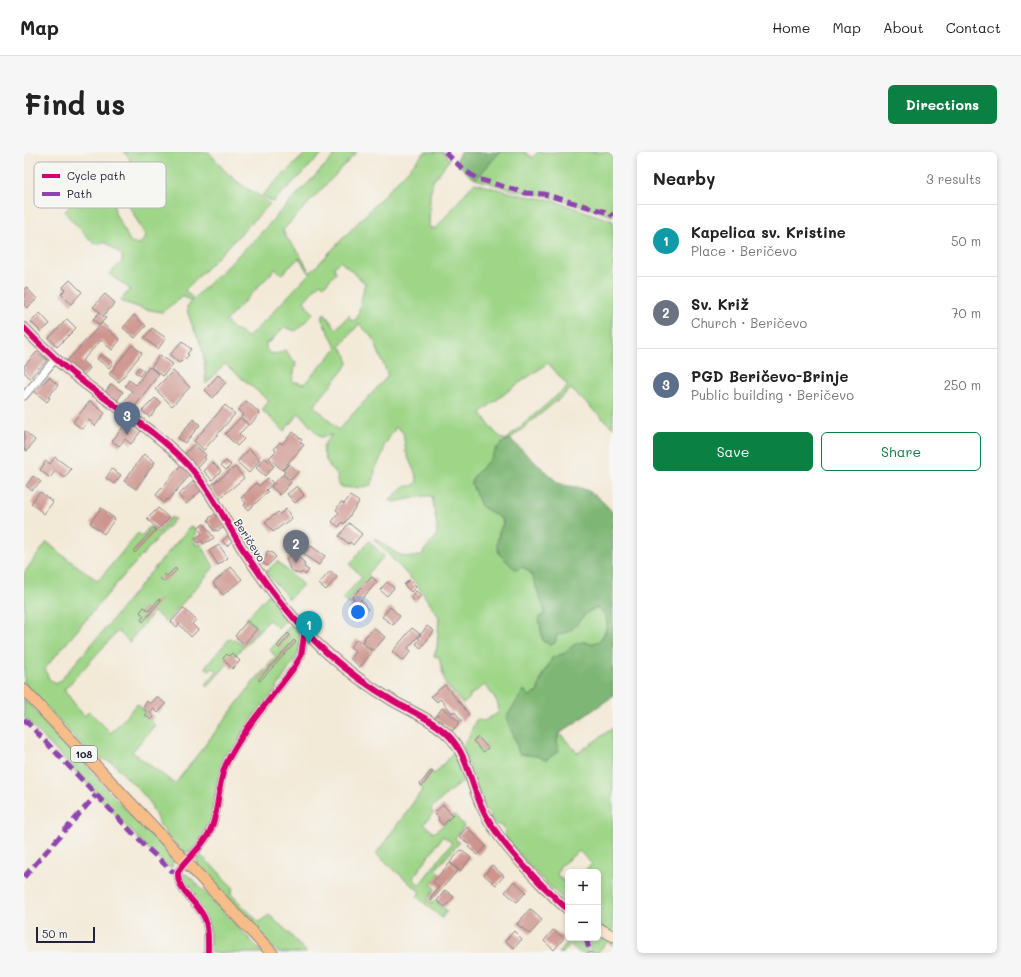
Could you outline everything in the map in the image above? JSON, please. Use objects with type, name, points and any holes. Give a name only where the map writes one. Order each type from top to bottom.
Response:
[{"type":"main road","name":"108","points":[[24,690],[272,953]]},
{"type":"street","name":"Beričevo","points":[[24,328],[86,384],[156,434],[186,463],[199,478],[218,505],[241,546],[258,571],[289,612],[326,652],[353,674],[447,734],[457,744],[479,803],[489,821],[520,862],[565,906]]},
{"type":"street","points":[[24,396],[56,358]]},
{"type":"street","points":[[208,953],[208,934],[205,919],[179,884],[178,872],[212,828],[222,774],[234,749],[293,669],[300,656],[305,630]]},
{"type":"street","points":[[601,930],[613,936]]},
{"type":"green space","points":[[124,152],[209,152],[220,166],[233,178],[270,204],[185,290],[193,298],[188,300],[185,296],[183,296],[162,312],[144,309],[120,301],[130,289],[109,274],[122,262],[122,255],[105,242],[94,244],[64,212],[68,208],[114,208],[115,213],[131,243],[140,244],[146,237],[130,208],[166,208],[166,162],[130,162],[130,159]]},
{"type":"green space","points":[[307,152],[324,152],[273,202],[262,195]]},
{"type":"green space","points":[[338,152],[357,152],[283,230],[286,237],[299,253],[310,273],[425,152],[444,152],[449,160],[433,181],[430,195],[429,228],[436,228],[474,183],[520,195],[551,200],[613,221],[613,428],[571,389],[510,439],[502,443],[490,459],[474,476],[471,483],[502,519],[503,524],[499,532],[497,545],[531,573],[545,611],[543,615],[539,617],[543,641],[550,645],[554,643],[557,635],[572,629],[587,613],[594,609],[599,608],[607,620],[605,632],[600,641],[590,644],[584,642],[571,647],[565,653],[552,658],[550,664],[542,675],[537,693],[529,696],[524,691],[506,718],[516,741],[519,753],[536,756],[546,760],[557,741],[559,734],[578,753],[613,728],[613,933],[601,926],[601,869],[586,869],[592,864],[579,851],[560,866],[557,875],[565,882],[565,901],[536,873],[504,836],[505,831],[502,826],[495,824],[484,806],[462,746],[468,738],[476,720],[484,721],[498,713],[499,709],[497,701],[485,685],[469,696],[470,698],[463,704],[445,683],[439,657],[434,656],[437,648],[439,617],[417,585],[374,539],[377,539],[399,554],[411,557],[424,553],[423,552],[436,537],[437,526],[432,496],[424,496],[394,502],[390,500],[403,488],[412,486],[417,482],[417,478],[406,452],[403,432],[396,427],[384,446],[383,454],[375,469],[374,479],[371,485],[346,488],[339,486],[337,475],[332,470],[324,454],[323,448],[327,440],[332,435],[320,437],[299,413],[284,431],[262,410],[269,401],[225,364],[206,384],[203,352],[187,307],[190,302],[259,235]],"holes":[[[299,258],[309,274],[256,330],[248,337],[232,328],[226,321],[275,269],[282,274]],[[340,261],[365,283],[357,319],[351,321],[349,315],[336,329],[324,313],[322,320],[337,348],[304,384],[292,381],[296,363],[285,350],[280,353],[271,354],[266,349],[266,343],[271,341],[284,327],[296,331],[313,314],[304,301],[320,283],[324,286],[336,273],[334,267]],[[359,324],[373,338],[388,376],[338,430],[314,406],[348,364],[347,356],[340,346]],[[548,363],[568,386],[505,440],[494,431],[481,412]]]},
{"type":"green space","points":[[460,152],[500,152],[476,179],[470,176],[456,162]]},
{"type":"green space","points":[[499,152],[525,152],[532,158],[538,152],[613,152],[613,216],[549,196],[513,190],[476,179]]},
{"type":"green space","points":[[510,439],[558,483],[582,488],[592,493],[613,513],[613,696],[559,734],[557,741],[559,751],[546,760],[536,756],[519,754],[516,741],[506,718],[524,690],[529,696],[537,693],[543,674],[552,658],[565,653],[577,643],[584,642],[591,644],[600,641],[605,632],[607,620],[599,608],[594,609],[587,613],[572,629],[557,635],[555,643],[550,645],[543,641],[539,617],[543,615],[545,611],[531,573],[523,567],[516,570],[499,554],[497,545],[499,532],[503,524],[502,519],[481,506],[471,483],[474,476],[490,459],[496,449],[502,443]]},
{"type":"green space","points":[[171,517],[175,519],[118,582],[45,669],[49,679],[57,684],[104,630],[146,578],[190,527],[193,526],[196,535],[193,538],[196,545],[201,544],[214,567],[166,622],[154,612],[129,642],[118,631],[64,690],[84,716],[89,711],[111,733],[137,704],[146,712],[145,715],[155,725],[132,752],[175,784],[256,679],[276,657],[270,650],[293,622],[298,630],[300,639],[296,658],[218,779],[211,821],[194,849],[189,852],[184,852],[169,838],[159,823],[149,801],[113,763],[92,755],[24,684],[24,573],[47,542],[98,581],[138,533],[142,536],[150,526],[158,532]]},
{"type":"green space","points":[[369,541],[384,556],[368,574],[370,577],[352,596],[348,604],[343,598],[362,577],[350,565]]},
{"type":"green space","points":[[277,561],[303,585],[289,599],[266,572]]},
{"type":"green space","points":[[269,594],[289,617],[278,628],[269,620],[207,687],[206,684],[217,671],[213,668],[209,670],[205,667],[230,638],[244,645],[258,629],[246,619]]},
{"type":"green space","points":[[24,699],[74,751],[110,793],[162,846],[173,862],[172,867],[170,868],[150,851],[24,717]]},
{"type":"green space","points":[[455,750],[467,778],[450,791],[431,809],[433,813],[424,824],[434,833],[455,815],[464,826],[455,838],[459,843],[436,869],[440,874],[431,884],[435,889],[427,900],[432,903],[434,900],[447,911],[442,918],[417,897],[420,892],[376,854],[423,789],[420,785],[429,771],[435,774]],"holes":[[[443,836],[452,843],[419,885],[413,878]]]},
{"type":"green space","points":[[199,854],[233,887],[231,894],[259,922],[269,915],[285,929],[307,953],[278,953],[200,871],[197,861]]},
{"type":"green space","points":[[185,874],[189,876],[263,953],[211,953],[209,927],[181,879],[182,875]]},
{"type":"green space","points":[[601,933],[613,940],[613,946],[609,941],[597,953],[591,953],[589,941],[601,941]]},
{"type":"green space","points":[[568,941],[586,941],[588,953],[580,953],[571,945],[563,953],[558,953]]},
{"type":"building","points":[[70,280],[82,292],[71,304],[61,294],[65,290],[63,287]]},
{"type":"building","points":[[26,287],[37,299],[27,308],[24,305],[24,290]]},
{"type":"building","points":[[105,294],[115,303],[103,316],[106,318],[99,325],[93,319],[100,312],[93,307]]},
{"type":"building","points":[[40,313],[50,324],[41,332],[31,322]]},
{"type":"building","points":[[134,315],[146,326],[135,338],[123,328]]},
{"type":"building","points":[[67,319],[76,328],[57,347],[49,338]]},
{"type":"building","points":[[102,323],[120,340],[112,350],[101,340],[82,361],[90,368],[82,377],[66,362]]},
{"type":"building","points":[[152,328],[166,338],[158,349],[144,338]]},
{"type":"building","points":[[182,341],[191,349],[187,354],[189,355],[179,363],[170,355]]},
{"type":"building","points":[[132,345],[142,353],[119,382],[109,374]]},
{"type":"building","points":[[37,352],[47,360],[30,378],[24,372],[24,366]]},
{"type":"building","points":[[101,354],[113,363],[109,368],[97,359]]},
{"type":"building","points":[[160,355],[173,364],[163,376],[151,367]]},
{"type":"building","points":[[139,367],[144,371],[140,376],[135,372]]},
{"type":"building","points":[[149,367],[159,374],[130,413],[121,406],[132,391],[125,386],[129,380],[136,385]]},
{"type":"building","points":[[173,371],[190,387],[172,406],[155,389]]},
{"type":"building","points":[[218,375],[226,382],[213,398],[205,390]]},
{"type":"building","points":[[49,377],[58,385],[48,397],[50,398],[47,402],[35,392]]},
{"type":"building","points":[[111,384],[123,392],[116,402],[104,394]]},
{"type":"building","points":[[155,398],[161,403],[150,417],[142,411]]},
{"type":"building","points":[[90,401],[105,413],[95,426],[89,420],[82,429],[73,422]]},
{"type":"building","points":[[246,401],[260,413],[250,425],[241,417],[243,415],[238,410]]},
{"type":"building","points":[[225,405],[235,414],[204,450],[194,441]]},
{"type":"building","points":[[240,418],[248,425],[239,434],[244,439],[237,446],[225,434]]},
{"type":"building","points":[[193,419],[200,425],[185,443],[178,438]]},
{"type":"building","points":[[128,421],[141,431],[131,444],[125,439],[119,446],[112,441]]},
{"type":"building","points":[[24,431],[35,440],[27,451],[24,449]]},
{"type":"building","points":[[293,432],[302,440],[300,442],[304,445],[282,470],[269,458],[276,451],[274,449],[280,442],[282,444]]},
{"type":"building","points":[[194,444],[206,455],[204,457],[206,459],[197,469],[183,456]]},
{"type":"building","points":[[249,449],[260,460],[249,473],[237,462]]},
{"type":"building","points":[[144,454],[155,462],[136,489],[124,481]]},
{"type":"building","points":[[55,457],[71,469],[65,478],[55,471],[50,478],[40,470],[46,461],[50,464]]},
{"type":"building","points":[[265,458],[274,466],[265,476],[256,468]]},
{"type":"building","points":[[226,461],[231,465],[226,470],[221,465]]},
{"type":"building","points":[[212,462],[221,471],[212,480],[204,471]]},
{"type":"building","points":[[289,464],[298,472],[291,480],[283,474],[285,472],[283,470]]},
{"type":"building","points":[[181,465],[191,474],[164,503],[156,495]]},
{"type":"building","points":[[235,467],[244,478],[219,499],[209,487]]},
{"type":"building","points":[[112,469],[121,475],[114,484],[106,478]]},
{"type":"building","points":[[282,475],[291,482],[280,495],[271,487]]},
{"type":"building","points":[[33,476],[41,482],[32,490],[26,486]]},
{"type":"building","points":[[268,478],[273,483],[266,490],[268,492],[248,510],[244,505],[246,503],[241,498],[256,483],[259,486]]},
{"type":"building","points":[[194,481],[202,490],[186,504],[178,495]]},
{"type":"building","points":[[297,486],[304,495],[295,503],[287,494]]},
{"type":"building","points":[[40,492],[53,502],[44,514],[31,503]]},
{"type":"building","points":[[350,496],[359,502],[344,524],[342,522],[339,527],[332,522],[339,512],[336,510],[341,502],[344,504]]},
{"type":"building","points":[[101,508],[115,519],[104,534],[90,523]]},
{"type":"building","points":[[158,508],[169,518],[158,529],[147,519]]},
{"type":"building","points":[[286,509],[292,518],[273,532],[265,522],[278,512],[280,514]]},
{"type":"building","points":[[217,513],[225,527],[214,531],[208,520]]},
{"type":"building","points":[[349,523],[362,534],[353,545],[350,542],[349,544],[339,536]]},
{"type":"building","points":[[204,524],[214,538],[203,544],[202,541],[198,543],[195,538],[202,534],[198,527]]},
{"type":"building","points":[[154,528],[156,530],[135,553],[133,551]]},
{"type":"building","points":[[229,535],[233,540],[227,546],[222,541]]},
{"type":"building","points":[[219,545],[228,558],[218,565],[209,551]]},
{"type":"building","points":[[311,546],[325,556],[319,565],[304,555]]},
{"type":"building","points":[[267,551],[273,553],[276,557],[267,566],[262,562],[266,558]]},
{"type":"building","points":[[293,553],[298,556],[296,558],[298,557],[304,562],[305,568],[309,570],[305,575],[302,572],[300,574],[296,573],[290,569],[286,559]]},
{"type":"building","points":[[231,567],[242,579],[223,595],[213,583]]},
{"type":"building","points":[[175,568],[177,570],[164,582],[160,578],[164,574],[167,576]]},
{"type":"building","points":[[330,571],[337,577],[326,590],[319,584]]},
{"type":"building","points":[[372,577],[377,582],[360,601],[368,609],[362,616],[349,604],[354,599],[352,597]]},
{"type":"building","points":[[409,580],[416,587],[411,592],[404,585]]},
{"type":"building","points":[[387,582],[394,588],[387,596],[380,590]]},
{"type":"building","points":[[416,591],[421,595],[415,602],[410,597]]},
{"type":"building","points":[[159,599],[161,600],[143,622],[141,620],[144,616],[140,612],[144,607],[149,611]]},
{"type":"building","points":[[390,607],[400,616],[393,625],[382,617]]},
{"type":"building","points":[[183,608],[196,620],[192,624],[198,630],[191,637],[179,624],[177,627],[171,622]]},
{"type":"building","points":[[247,621],[257,629],[244,644],[235,636]]},
{"type":"building","points":[[427,626],[434,631],[421,648],[416,644],[420,639],[418,638]]},
{"type":"building","points":[[374,628],[385,637],[373,651],[362,642]]},
{"type":"building","points":[[412,628],[420,634],[408,648],[411,651],[403,661],[392,652]]},
{"type":"building","points":[[288,633],[290,635],[279,648],[277,646]]},
{"type":"building","points":[[357,639],[372,652],[360,667],[350,658],[356,651],[350,647]]},
{"type":"building","points":[[294,640],[296,642],[260,681],[258,680]]},
{"type":"building","points":[[232,653],[240,661],[232,669],[223,658],[227,654],[229,656]]},
{"type":"building","points":[[445,685],[469,714],[462,721],[454,711],[452,713],[440,699],[437,702],[431,696]]},
{"type":"building","points":[[157,697],[166,704],[158,713],[154,709],[150,713],[154,717],[151,720],[145,715],[147,713],[143,708],[147,701],[150,704]]},
{"type":"building","points":[[442,708],[460,722],[452,731],[435,718]]},
{"type":"building","points":[[478,737],[488,748],[483,752],[473,741]]},
{"type":"building","points":[[431,771],[433,772],[422,786],[420,784]]},
{"type":"building","points":[[443,805],[453,815],[443,825],[434,813]]},
{"type":"building","points":[[467,827],[486,846],[478,855],[468,847],[470,845],[459,836]]},
{"type":"building","points":[[461,850],[471,858],[460,871],[450,862]]},
{"type":"building","points":[[450,863],[458,870],[431,901],[429,899],[439,887],[433,882]]},
{"type":"building","points":[[492,865],[504,876],[496,885],[484,875]]},
{"type":"building","points":[[514,881],[526,892],[517,902],[505,892]]},
{"type":"building","points":[[445,890],[454,897],[445,907],[437,901]]},
{"type":"building","points":[[530,909],[542,920],[530,934],[517,924]]},
{"type":"building","points":[[553,930],[564,938],[554,950],[544,941]]},
{"type":"building","points":[[514,931],[522,939],[514,948],[505,941]]},
{"type":"marked path","points":[[445,152],[464,170],[478,179],[526,193],[544,194],[609,213],[613,216]]},
{"type":"marked path","points":[[24,719],[146,847],[172,871],[178,872]]},
{"type":"marked path","points":[[24,877],[96,795]]},
{"type":"marked path","points":[[587,941],[590,953]]},
{"type":"cycle path","points":[[24,328],[71,372],[163,441],[186,463],[210,493],[242,548],[261,576],[292,616],[326,652],[368,685],[431,722],[450,737],[456,744],[468,768],[480,803],[493,827],[508,848],[526,868],[565,906]]},
{"type":"cycle path","points":[[208,953],[208,931],[205,919],[198,907],[181,886],[178,872],[208,835],[214,821],[221,780],[226,764],[240,739],[293,669],[301,656],[305,630]]},
{"type":"place","name":"PGD Beričevo-Brinje","points":[[127,435]]},
{"type":"place","name":"Sv. Križ","points":[[296,563]]},
{"type":"place","name":"Kapelica sv. Kristine","points":[[309,644]]}]
